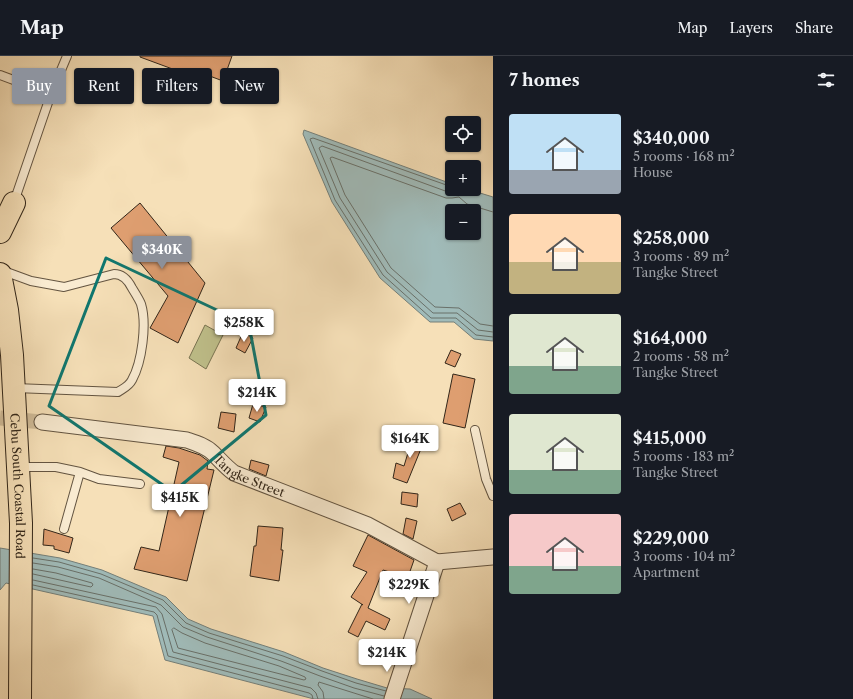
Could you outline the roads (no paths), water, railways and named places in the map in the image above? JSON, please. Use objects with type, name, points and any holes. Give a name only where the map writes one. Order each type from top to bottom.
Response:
[{"type":"highway","points":[[0,232],[7,208]]},
{"type":"highway","name":"Cebu South Coastal Road","points":[[0,274],[7,310],[14,388],[21,523],[20,699]]},
{"type":"street","name":"Tangke Street","points":[[48,423],[187,440],[202,445],[212,452],[224,466],[234,474],[368,525],[437,562]]},
{"type":"street","points":[[392,699],[437,562],[493,558]]},
{"type":"lane","points":[[62,68],[67,56]]},
{"type":"lane","points":[[0,75],[12,79]]},
{"type":"lane","points":[[7,208],[47,104]]},
{"type":"lane","points":[[0,270],[31,281],[64,287],[114,274],[121,274],[129,282],[141,304],[144,333],[140,354],[132,380],[127,387],[118,392],[14,388]]},
{"type":"lane","points":[[475,430],[486,479],[493,496]]},
{"type":"lane","points":[[18,467],[56,467],[80,472],[99,479],[140,484]]},
{"type":"lane","points":[[64,529],[80,472]]},
{"type":"water","points":[[304,130],[445,181],[445,196],[481,196],[481,193],[493,197],[493,341],[474,339],[454,322],[430,322],[380,278],[332,202],[303,134]]},
{"type":"water","points":[[0,548],[60,558],[102,570],[166,597],[188,619],[211,629],[284,652],[323,668],[357,679],[387,688],[410,689],[432,699],[314,699],[165,660],[153,616],[6,583],[0,590]]},
{"type":"tunnel","points":[[0,418],[42,422]]}]
